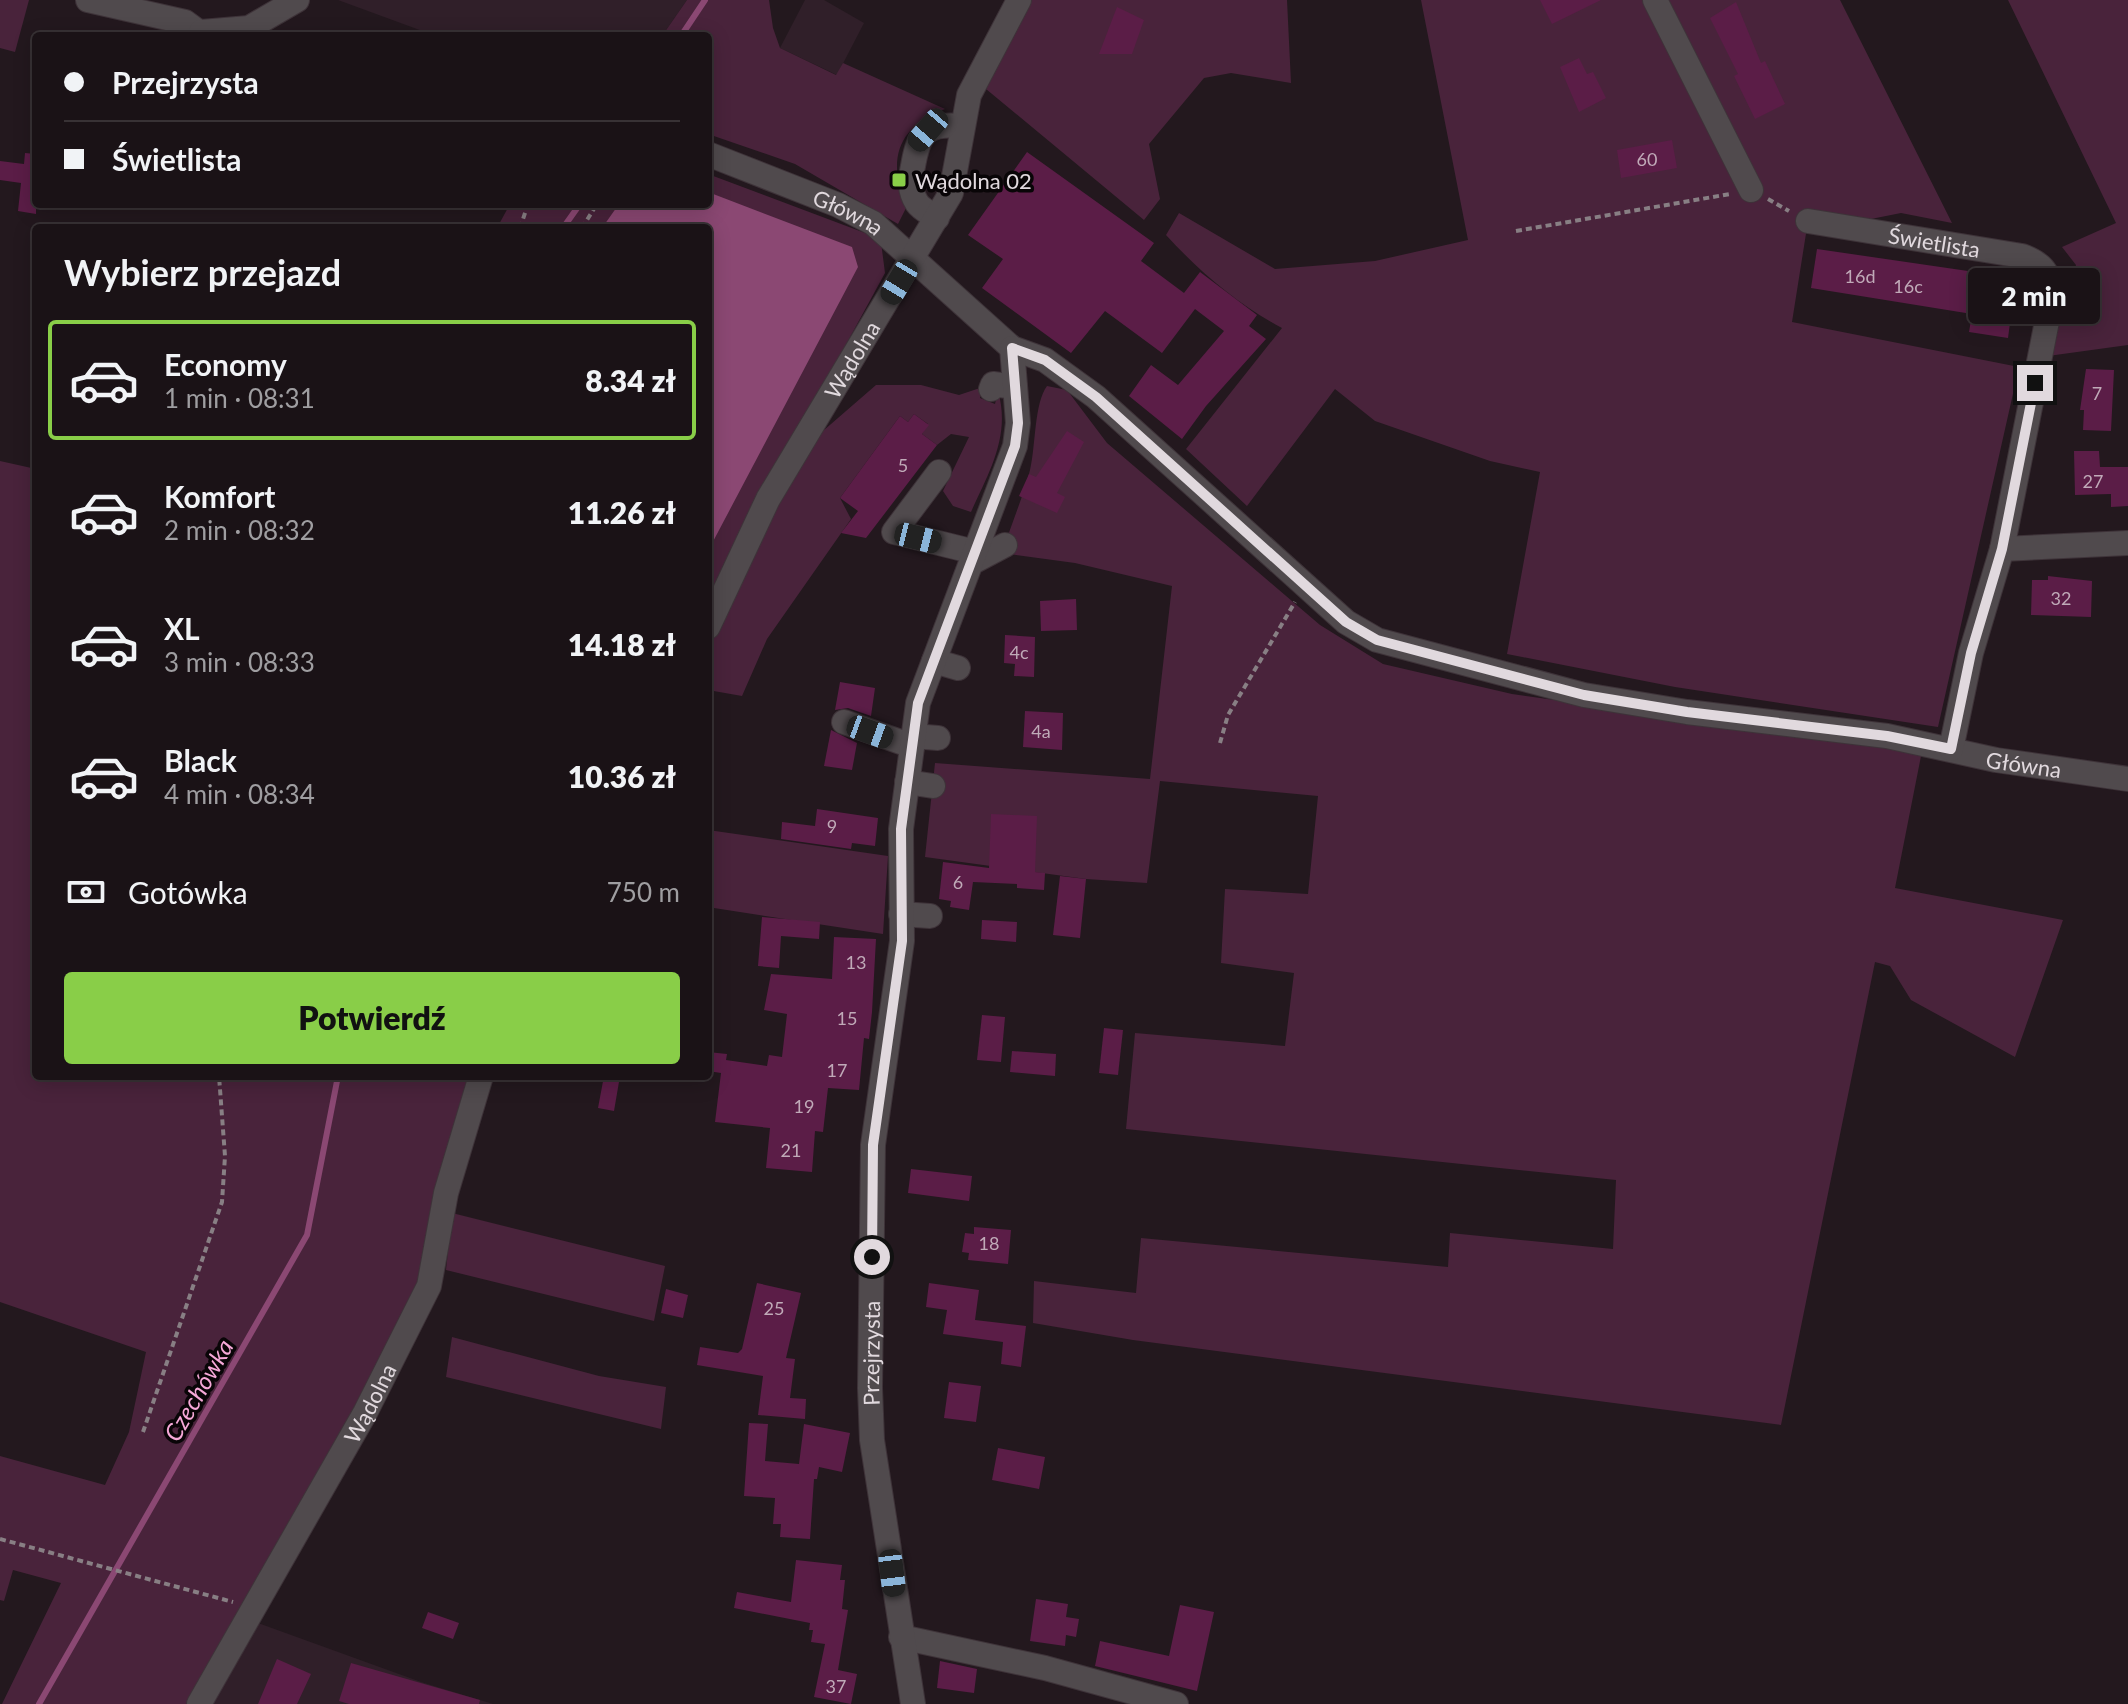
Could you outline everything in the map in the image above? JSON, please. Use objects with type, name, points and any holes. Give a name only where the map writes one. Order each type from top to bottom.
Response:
[{"type":"street","points":[[88,0],[185,22],[200,32]]},
{"type":"street","points":[[218,32],[249,28],[297,0]]},
{"type":"street","name":"Wądolna","points":[[712,618],[768,499],[951,193],[969,95],[1019,0]]},
{"type":"street","points":[[1655,0],[1751,190]]},
{"type":"street","points":[[937,218],[918,205],[910,184],[917,142],[928,130],[942,124],[962,126]]},
{"type":"street","name":"Główna","points":[[712,156],[838,205],[873,223],[914,257],[948,294],[1012,348],[1045,360],[1096,397],[1304,586],[1346,622],[1377,640],[1584,695],[1687,712],[1887,736],[2128,779]]},
{"type":"street","name":"Świetlista","points":[[1808,221],[2022,256],[2038,262],[2050,276],[2051,301],[2002,549],[1971,653],[1951,749]]},
{"type":"street","name":"Przejrzysta","points":[[913,1704],[872,1440],[873,1145],[902,941],[901,829],[918,703],[1015,446],[1018,423],[1003,388],[1012,348]]},
{"type":"street","points":[[939,472],[894,532],[973,557],[1005,545]]},
{"type":"street","points":[[2002,549],[2128,543]]},
{"type":"street","points":[[934,661],[958,668]]},
{"type":"street","points":[[844,722],[913,741],[938,738]]},
{"type":"street","points":[[907,782],[933,786]]},
{"type":"street","points":[[901,914],[930,916]]},
{"type":"street","name":"Wądolna","points":[[199,1704],[365,1413],[429,1286],[446,1193],[480,1080]]},
{"type":"street","points":[[901,1637],[1045,1668],[1176,1704]]},
{"type":"path","points":[[1516,231],[1751,190],[1808,221]]},
{"type":"path","points":[[1220,743],[1228,715],[1304,586]]},
{"type":"path","points":[[143,1432],[222,1202],[225,1156],[219,1080]]},
{"type":"path","points":[[0,1539],[256,1608]]},
{"type":"shaded area","points":[[0,0],[29,0],[15,52],[0,48]]},
{"type":"shaded area","points":[[338,0],[687,0],[665,32],[425,32]]},
{"type":"shaded area","points":[[687,0],[769,0],[780,48],[836,75],[843,63],[945,109],[915,126],[900,148],[897,175],[906,208],[898,224],[795,164],[712,135],[712,32],[665,32]]},
{"type":"shaded area","points":[[805,0],[824,0],[864,23],[837,75],[780,48]]},
{"type":"shaded area","points":[[1032,0],[1287,0],[1291,83],[1231,73],[1204,78],[1149,144],[1160,199],[1144,220],[986,89]]},
{"type":"shaded area","points":[[1421,0],[1840,0],[1952,223],[1901,213],[1871,219],[1808,221],[1792,322],[2019,367],[1938,727],[1675,687],[1507,654],[1540,472],[1490,461],[1375,421],[1335,389],[1247,506],[1186,449],[1282,328],[1220,286],[1166,235],[1179,213],[1275,269],[1375,261],[1468,240]]},
{"type":"shaded area","points":[[2008,0],[2128,0],[2128,345],[2048,356],[2076,265],[2062,247],[2116,223]]},
{"type":"shaded area","points":[[712,176],[873,236],[881,242],[885,273],[712,590],[712,224],[499,224],[508,208],[712,208]]},
{"type":"shaded area","points":[[712,194],[852,247],[858,267],[712,543],[712,224],[605,224],[616,208],[712,208]]},
{"type":"shaded area","points":[[876,385],[921,385],[959,395],[983,387],[980,398],[995,404],[998,391],[1002,423],[1000,439],[971,512],[953,506],[943,491],[969,437],[951,434],[937,445],[922,434],[928,424],[914,414],[908,422],[900,416],[840,498],[851,519],[767,639],[742,696],[712,691],[712,619],[793,457]]},
{"type":"shaded area","points":[[1047,386],[1067,390],[1107,443],[1320,625],[1383,664],[1512,694],[1922,751],[1895,888],[2063,920],[2015,1057],[1911,1000],[1890,966],[1875,962],[1781,1425],[1133,1340],[1033,1323],[1034,1281],[1136,1293],[1141,1238],[1448,1267],[1450,1233],[1613,1249],[1616,1180],[1126,1129],[1135,1033],[1285,1046],[1294,973],[1221,963],[1225,889],[1308,894],[1318,796],[1160,781],[1147,883],[1086,879],[925,857],[935,763],[1150,779],[1172,586],[1075,563],[1002,553],[1030,470],[1037,414]]},
{"type":"shaded area","points":[[0,461],[32,468],[32,1080],[470,1080],[419,1292],[193,1704],[2,1704],[61,1583],[13,1570],[4,1601],[0,1600],[0,1456],[105,1485],[129,1432],[146,1352],[0,1302]]},
{"type":"shaded area","points":[[712,831],[888,856],[883,934],[714,908],[712,915]]},
{"type":"shaded area","points":[[452,1213],[665,1266],[654,1321],[446,1270]]},
{"type":"shaded area","points":[[452,1337],[599,1376],[666,1387],[661,1429],[446,1377]]},
{"type":"shaded area","points":[[258,1623],[421,1682],[493,1704],[211,1704]]},
{"type":"building","points":[[1540,0],[1601,0],[1552,24]]},
{"type":"building","points":[[1736,2],[1761,63],[1765,61],[1785,104],[1755,119],[1734,76],[1738,74],[1710,18]]},
{"type":"building","points":[[1117,7],[1144,20],[1132,54],[1099,54]]},
{"type":"building","points":[[1579,58],[1587,74],[1593,72],[1606,98],[1579,112],[1560,67]]},
{"type":"building","points":[[1672,140],[1677,168],[1621,178],[1617,150]]},
{"type":"building","points":[[1027,152],[1154,243],[1141,261],[1184,293],[1200,272],[1257,315],[1249,326],[1266,339],[1206,406],[1182,439],[1129,396],[1151,365],[1178,385],[1224,331],[1195,309],[1162,353],[1105,311],[1071,353],[982,288],[1003,259],[968,235]]},
{"type":"building","points":[[25,153],[32,154],[32,208],[36,208],[36,214],[18,211],[21,183],[0,180],[0,161],[24,164]]},
{"type":"building","points":[[1817,249],[2016,278],[2008,338],[1969,332],[1972,314],[1811,288]]},
{"type":"building","points":[[2086,369],[2114,370],[2111,431],[2083,430],[2084,410],[2080,410]]},
{"type":"building","points":[[914,414],[929,425],[922,434],[937,445],[866,538],[841,533],[858,511],[840,498],[900,416],[908,422]]},
{"type":"building","points":[[1067,431],[1084,442],[1057,493],[1065,497],[1057,513],[1019,496],[1029,474],[1036,477]]},
{"type":"building","points":[[2074,451],[2099,451],[2100,467],[2128,467],[2128,506],[2111,507],[2111,494],[2075,495]]},
{"type":"building","points":[[2048,576],[2092,581],[2091,617],[2031,615],[2032,580],[2048,580]]},
{"type":"building","points":[[1076,599],[1077,630],[1041,631],[1040,601]]},
{"type":"building","points":[[1005,635],[1035,637],[1034,677],[1014,676],[1015,664],[1004,663]]},
{"type":"building","points":[[840,682],[875,688],[871,716],[848,708],[835,710]]},
{"type":"building","points":[[1025,711],[1063,713],[1062,750],[1023,747]]},
{"type":"building","points":[[831,730],[857,743],[852,770],[824,766]]},
{"type":"building","points":[[817,809],[878,818],[875,846],[852,843],[851,849],[781,839],[782,822],[815,826]]},
{"type":"building","points":[[991,814],[1037,816],[1035,872],[1045,873],[1044,890],[1017,888],[1017,884],[973,882],[969,910],[950,907],[951,901],[939,899],[943,862],[989,868]]},
{"type":"building","points":[[1060,876],[1086,879],[1080,938],[1053,935]]},
{"type":"building","points":[[762,917],[820,922],[819,939],[781,936],[779,968],[758,966]]},
{"type":"building","points":[[982,920],[1017,922],[1016,942],[981,939]]},
{"type":"building","points":[[834,937],[876,939],[869,1039],[864,1038],[859,1090],[828,1088],[823,1132],[815,1131],[812,1172],[766,1168],[770,1128],[715,1122],[721,1073],[712,1072],[712,1052],[727,1054],[726,1060],[767,1066],[769,1055],[782,1057],[787,1014],[764,1010],[771,974],[832,979]]},
{"type":"building","points":[[982,1015],[1005,1017],[1001,1062],[977,1060]]},
{"type":"building","points":[[1104,1028],[1123,1030],[1118,1075],[1099,1073]]},
{"type":"building","points":[[1012,1051],[1056,1054],[1055,1076],[1010,1072]]},
{"type":"building","points":[[603,1080],[619,1080],[614,1111],[598,1108]]},
{"type":"building","points":[[911,1169],[972,1176],[969,1201],[908,1193]]},
{"type":"building","points":[[974,1227],[1011,1230],[1008,1264],[968,1260],[969,1253],[962,1252],[965,1233],[974,1234]]},
{"type":"building","points":[[757,1283],[801,1293],[786,1358],[795,1359],[790,1398],[806,1399],[805,1419],[758,1415],[763,1376],[697,1365],[700,1347],[738,1353],[742,1349]]},
{"type":"building","points":[[929,1283],[979,1290],[975,1320],[1026,1326],[1021,1367],[1001,1364],[1003,1342],[943,1334],[947,1310],[926,1307]]},
{"type":"building","points":[[666,1289],[688,1295],[683,1318],[661,1313]]},
{"type":"building","points":[[949,1382],[981,1386],[976,1422],[944,1418]]},
{"type":"building","points":[[749,1423],[768,1424],[765,1461],[799,1464],[804,1424],[850,1433],[842,1472],[819,1467],[817,1479],[814,1479],[810,1539],[780,1537],[781,1524],[773,1524],[775,1498],[744,1496]]},
{"type":"building","points":[[998,1448],[1045,1457],[1039,1489],[992,1480]]},
{"type":"building","points":[[796,1560],[842,1565],[840,1580],[845,1580],[842,1609],[848,1610],[838,1670],[857,1674],[851,1704],[814,1697],[825,1644],[811,1642],[813,1630],[809,1630],[810,1623],[734,1608],[737,1592],[791,1602]]},
{"type":"building","points":[[1036,1599],[1068,1604],[1066,1617],[1079,1619],[1076,1637],[1066,1635],[1065,1646],[1030,1641]]},
{"type":"building","points":[[1180,1605],[1214,1612],[1197,1691],[1095,1666],[1100,1641],[1169,1656]]},
{"type":"building","points":[[428,1612],[459,1623],[453,1639],[422,1628]]},
{"type":"building","points":[[277,1659],[311,1674],[297,1704],[258,1704]]},
{"type":"building","points":[[940,1661],[977,1669],[974,1693],[937,1688]]},
{"type":"building","points":[[351,1663],[480,1700],[479,1704],[349,1704],[339,1701]]},
{"type":"waterway","name":"Czechówka","points":[[684,32],[705,0]]},
{"type":"waterway","name":"Czechówka","points":[[566,224],[577,208]]},
{"type":"waterway","name":"Czechówka","points":[[39,1704],[307,1235],[337,1080]]},
{"type":"place","name":"Wądolna 02","points":[[899,180]]},
{"type":"route","points":[[872,1257],[873,1145],[902,941],[901,829],[918,703],[1015,446],[1018,423],[1012,348],[1045,360],[1096,397],[1346,622],[1377,640],[1584,695],[1687,712],[1887,736],[1951,749],[1971,653],[2002,549],[2035,383]]}]
